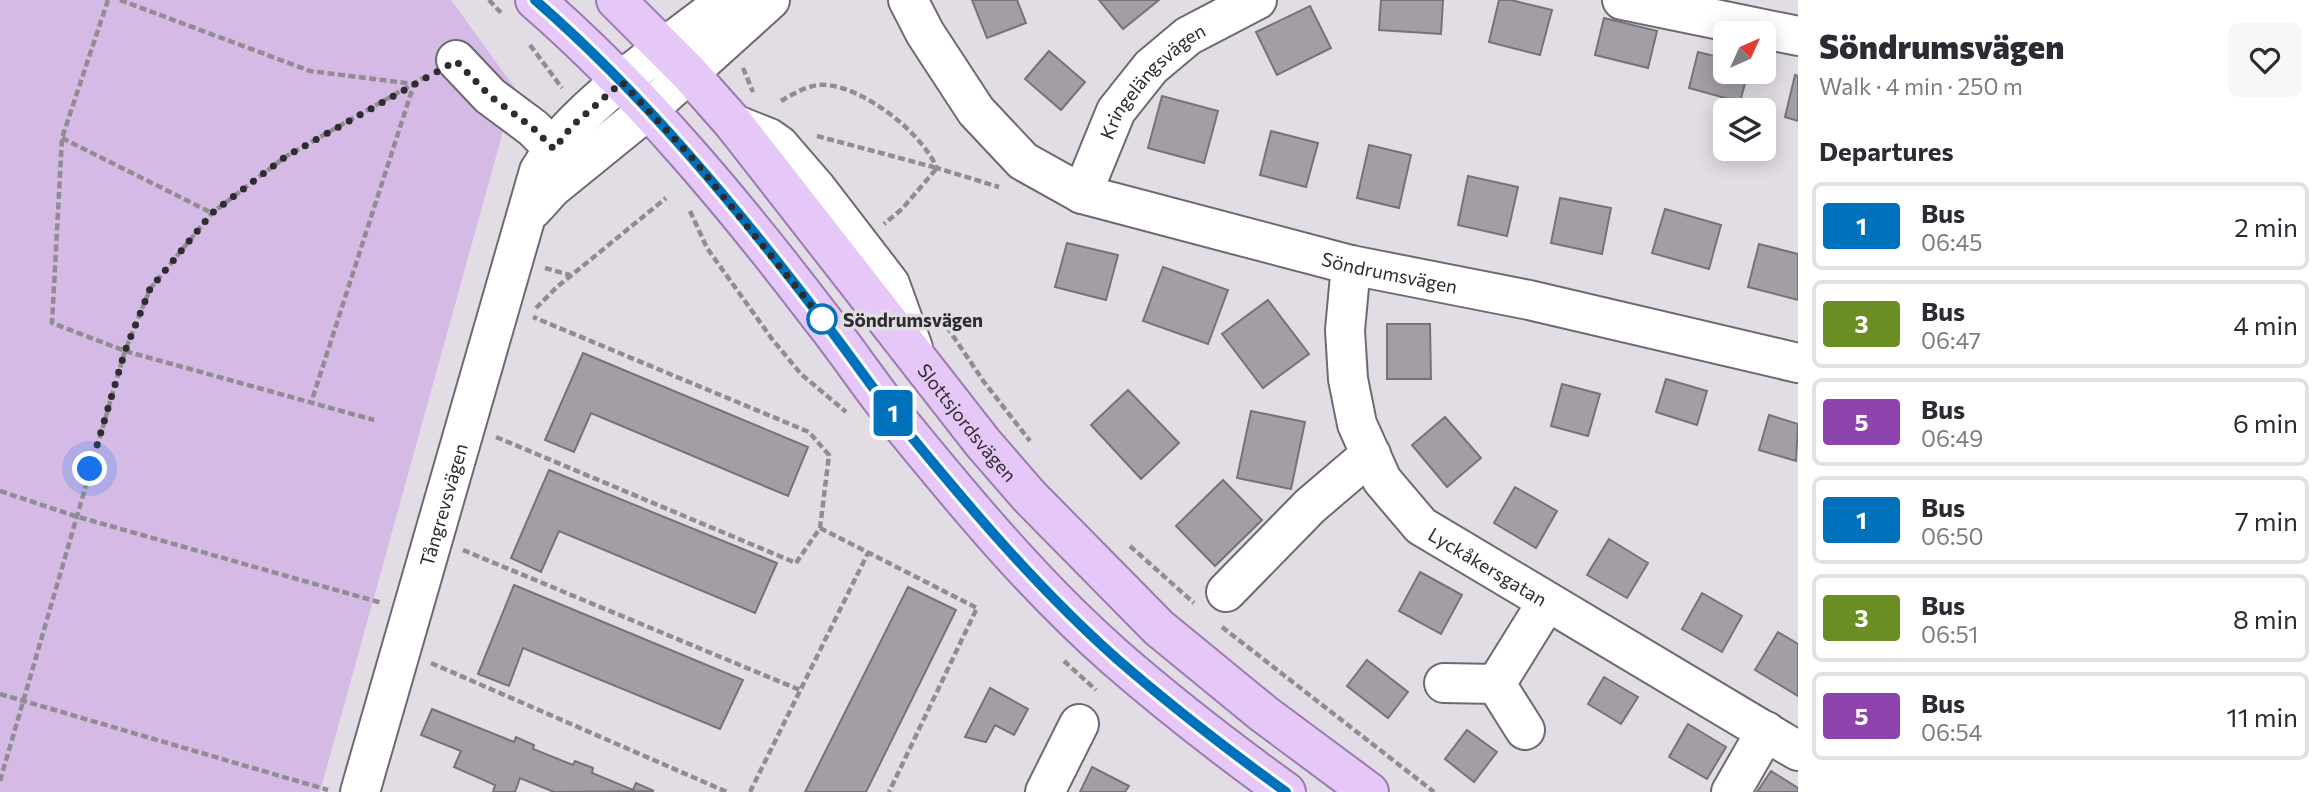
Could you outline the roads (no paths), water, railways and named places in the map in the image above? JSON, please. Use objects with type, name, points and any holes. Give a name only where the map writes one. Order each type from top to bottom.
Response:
[{"type":"main road","points":[[535,0],[622,82],[694,160],[822,319],[899,421],[1045,590],[1115,658],[1166,701],[1286,792]]},
{"type":"main road","name":"Slottsjordsvägen","points":[[616,0],[676,60],[745,111],[918,360],[1028,496],[1158,628],[1264,714],[1369,792]]},
{"type":"street","points":[[676,60],[726,0]]},
{"type":"street","points":[[622,82],[723,42],[770,0]]},
{"type":"street","name":"Söndrumsvägen","points":[[908,0],[925,33],[976,111],[1023,161],[1082,194],[1351,265],[1529,300],[1798,363]]},
{"type":"street","name":"Kringelängsvägen","points":[[1082,194],[1116,111],[1151,67],[1188,36],[1257,0]]},
{"type":"street","points":[[1622,0],[1798,37]]},
{"type":"street","name":"Tångrevsvägen","points":[[524,218],[552,188],[648,110],[676,60]]},
{"type":"street","points":[[456,61],[490,96],[533,128],[554,149]]},
{"type":"street","name":"Tångrevsvägen","points":[[360,792],[539,171],[561,137],[622,82]]},
{"type":"street","name":"Lyckåkersgatan","points":[[1351,265],[1345,330],[1348,379],[1357,424],[1382,480],[1421,526],[1798,751]]},
{"type":"street","points":[[1214,607],[1310,506],[1371,454]]},
{"type":"street","points":[[1496,684],[1547,602]]},
{"type":"street","points":[[1444,683],[1496,684]]},
{"type":"street","points":[[1496,684],[1525,730]]},
{"type":"street","points":[[1045,792],[1079,724]]},
{"type":"street","points":[[1731,792],[1766,731]]},
{"type":"place","name":"Söndrumsvägen","points":[[822,319]]}]
